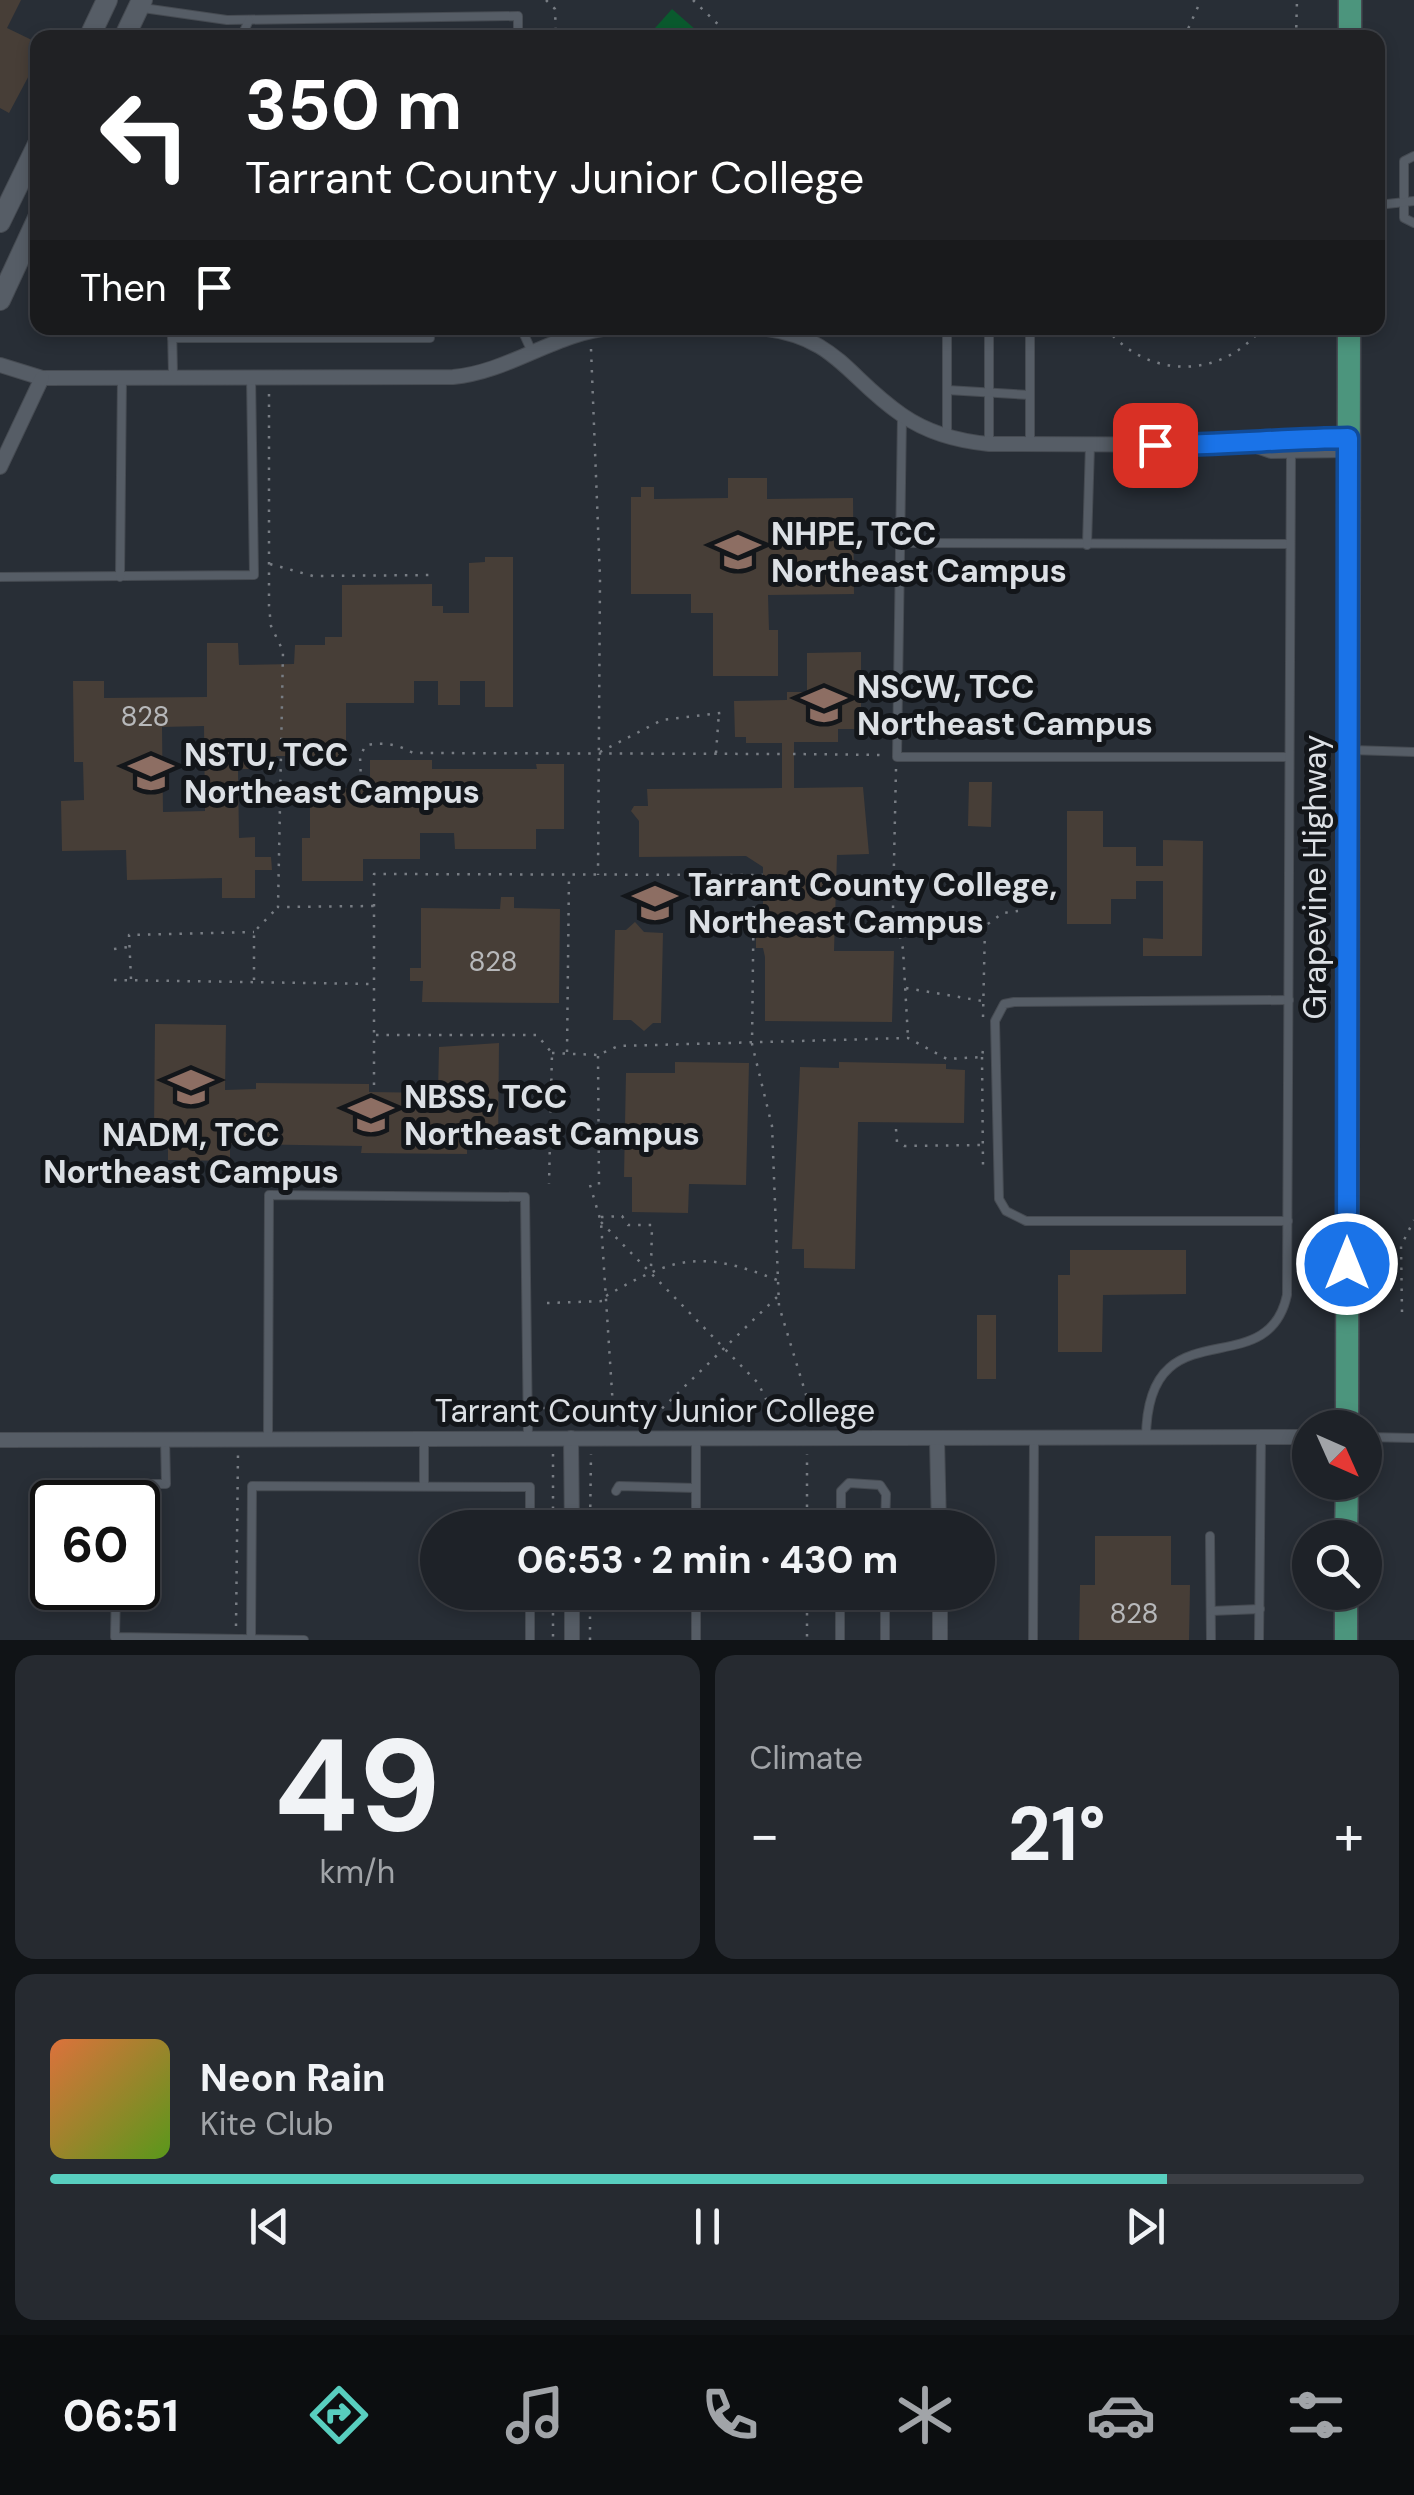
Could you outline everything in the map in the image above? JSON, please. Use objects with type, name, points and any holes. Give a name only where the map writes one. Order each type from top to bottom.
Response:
[{"type":"main road","points":[[93,30],[107,0]]},
{"type":"main road","points":[[1350,0],[1350,30]]},
{"type":"main road","points":[[128,30],[140,4]]},
{"type":"main road","points":[[0,222],[30,160]]},
{"type":"main road","points":[[0,300],[30,235]]},
{"type":"main road","name":"Grapevine Highway","points":[[1347,1410],[1349,335]]},
{"type":"main road","points":[[1346,1610],[1346,1640]]},
{"type":"street","points":[[4,363],[42,378],[469,375],[579,335]]},
{"type":"street","points":[[795,335],[827,348],[902,415],[947,438],[1030,445],[1253,445],[1290,451],[1348,444]]},
{"type":"street","points":[[0,467],[42,378]]},
{"type":"street","points":[[1253,445],[1272,439],[1348,444]]},
{"type":"street","name":"Tarrant County Junior College","points":[[0,1440],[1292,1437]]},
{"type":"street","points":[[571,1438],[572,1510]]},
{"type":"street","points":[[938,1439],[939,1510]]},
{"type":"street","points":[[572,1610],[572,1640]]},
{"type":"street","points":[[940,1610],[940,1640]]},
{"type":"lane","points":[[140,4],[249,20],[518,16],[518,30]]},
{"type":"lane","points":[[245,30],[249,20]]},
{"type":"lane","points":[[1414,156],[1404,161],[1402,202],[1404,218],[1414,223]]},
{"type":"lane","points":[[1385,204],[1414,201]]},
{"type":"lane","points":[[173,375],[172,338],[366,335]]},
{"type":"lane","points":[[524,335],[534,354]]},
{"type":"lane","points":[[947,335],[947,438]]},
{"type":"lane","points":[[989,335],[989,444]]},
{"type":"lane","points":[[1030,335],[1030,445]]},
{"type":"lane","points":[[120,578],[122,376]]},
{"type":"lane","points":[[0,577],[254,575],[251,376]]},
{"type":"lane","points":[[947,390],[1030,395]]},
{"type":"lane","points":[[902,415],[897,757],[1289,756]]},
{"type":"lane","points":[[1087,545],[1090,445]]},
{"type":"lane","points":[[1146,1438],[1148,1399],[1161,1372],[1186,1356],[1256,1338],[1278,1320],[1288,1295],[1290,451]]},
{"type":"lane","points":[[900,543],[1289,544]]},
{"type":"lane","points":[[1348,750],[1414,752]]},
{"type":"lane","points":[[1288,1000],[1004,1004],[995,1021],[999,1199],[1006,1212],[1026,1221],[1288,1221]]},
{"type":"lane","points":[[268,1438],[269,1196],[525,1197],[528,1438]]},
{"type":"lane","points":[[1259,1640],[1261,1437]]},
{"type":"lane","points":[[1382,1437],[1414,1438]]},
{"type":"lane","points":[[160,1484],[166,1484],[166,1438]]},
{"type":"lane","points":[[424,1438],[424,1485]]},
{"type":"lane","points":[[696,1438],[696,1510]]},
{"type":"lane","points":[[1033,1640],[1034,1439]]},
{"type":"lane","points":[[841,1510],[841,1491],[849,1484],[880,1484],[886,1494],[886,1510]]},
{"type":"lane","points":[[251,1638],[252,1486],[530,1488],[530,1510]]},
{"type":"lane","points":[[616,1491],[620,1486],[696,1488]]},
{"type":"lane","points":[[1210,1536],[1211,1640]]},
{"type":"lane","points":[[1211,1611],[1260,1609]]},
{"type":"lane","points":[[116,1610],[116,1636],[304,1640]]},
{"type":"lane","points":[[530,1610],[530,1640]]},
{"type":"lane","points":[[696,1610],[696,1640]]},
{"type":"lane","points":[[840,1610],[840,1640]]},
{"type":"lane","points":[[885,1610],[885,1640]]},
{"type":"path","points":[[546,0],[555,10],[556,30]]},
{"type":"path","points":[[693,0],[724,30]]},
{"type":"path","points":[[1188,30],[1201,0]]},
{"type":"path","points":[[1296,30],[1297,0]]},
{"type":"path","points":[[1114,335],[1135,352],[1174,370],[1208,364],[1256,335]]},
{"type":"path","points":[[588,343],[596,422],[598,875]]},
{"type":"path","points":[[254,980],[254,932],[278,906],[283,651],[271,626],[270,394]]},
{"type":"path","points":[[268,564],[314,576],[436,575]]},
{"type":"path","points":[[716,755],[719,712]]},
{"type":"path","points":[[599,753],[662,720],[728,712]]},
{"type":"path","points":[[361,782],[360,756],[366,745],[375,744],[399,744],[412,753],[784,754]]},
{"type":"path","points":[[794,754],[884,755]]},
{"type":"path","points":[[897,757],[893,908],[903,950],[908,1038]]},
{"type":"path","points":[[374,1085],[374,874],[763,875]]},
{"type":"path","points":[[567,1054],[569,875]]},
{"type":"path","points":[[754,875],[752,1044],[772,1126],[778,1296],[815,1424]]},
{"type":"path","points":[[278,906],[374,906]]},
{"type":"path","points":[[983,1020],[985,926],[1004,913],[1018,911]]},
{"type":"path","points":[[131,980],[130,936],[254,932]]},
{"type":"path","points":[[114,949],[130,947]]},
{"type":"path","points":[[114,980],[254,980],[264,986],[374,984]]},
{"type":"path","points":[[904,988],[983,1001]]},
{"type":"path","points":[[374,1035],[536,1035],[552,1054],[549,1184]]},
{"type":"path","points":[[552,1054],[598,1055],[618,1046],[908,1038],[947,1059],[996,1056]]},
{"type":"path","points":[[983,1038],[983,1166]]},
{"type":"path","points":[[598,1055],[600,1185]]},
{"type":"path","points":[[896,1129],[897,1142],[904,1146],[983,1145]]},
{"type":"path","points":[[590,1185],[601,1220],[612,1423]]},
{"type":"path","points":[[601,1220],[622,1216],[628,1225],[652,1224],[651,1270]]},
{"type":"path","points":[[601,1220],[758,1382],[778,1423]]},
{"type":"path","points":[[1402,1312],[1401,1246],[1414,1220]]},
{"type":"path","points":[[547,1303],[605,1299],[651,1270],[713,1258],[778,1280]]},
{"type":"path","points":[[648,1423],[778,1296]]},
{"type":"path","points":[[528,1408],[611,1408]]},
{"type":"path","points":[[554,1408],[554,1423]]},
{"type":"path","points":[[236,1638],[238,1451]]},
{"type":"path","points":[[553,1454],[553,1510]]},
{"type":"path","points":[[590,1510],[591,1454]]},
{"type":"path","points":[[807,1454],[807,1510]]},
{"type":"path","points":[[553,1610],[553,1640]]},
{"type":"path","points":[[590,1610],[590,1640]]},
{"type":"path","points":[[807,1610],[807,1640]]},
{"type":"green space","points":[[672,9],[696,30],[653,30]]},
{"type":"building","points":[[0,0],[21,0],[7,28],[30,39],[30,74],[9,113],[0,108]]},
{"type":"building","points":[[728,478],[767,478],[767,499],[853,498],[854,594],[768,595],[769,630],[778,630],[778,676],[713,676],[713,613],[691,613],[691,594],[631,594],[631,497],[641,497],[641,487],[654,487],[654,499],[728,498]]},
{"type":"building","points":[[485,557],[513,557],[513,707],[485,707],[485,681],[460,681],[460,705],[438,705],[438,681],[414,681],[414,703],[346,703],[346,762],[325,762],[325,756],[276,756],[276,769],[238,769],[239,838],[255,837],[255,857],[271,857],[272,870],[255,870],[255,898],[222,898],[222,878],[127,880],[126,850],[62,851],[61,801],[84,800],[83,762],[74,762],[73,681],[104,681],[104,698],[207,697],[207,643],[238,643],[239,665],[294,664],[295,645],[325,645],[325,637],[342,637],[342,585],[432,584],[432,606],[443,606],[443,613],[469,613],[469,563],[485,562]],"holes":[[[204,726],[205,811],[163,812],[162,727]]]},
{"type":"building","points":[[861,652],[861,729],[838,729],[838,742],[794,742],[794,788],[863,787],[869,854],[837,855],[834,951],[894,951],[892,1022],[765,1021],[765,957],[763,948],[756,948],[756,921],[763,921],[763,867],[746,856],[639,857],[639,821],[631,811],[634,806],[648,806],[647,789],[782,788],[782,743],[746,743],[746,737],[735,737],[734,701],[787,700],[787,692],[807,692],[807,653]]},
{"type":"building","points":[[370,760],[432,760],[432,769],[537,769],[536,764],[564,764],[564,829],[536,829],[536,849],[455,849],[454,833],[420,833],[420,859],[363,859],[363,881],[302,881],[302,838],[310,838],[310,788],[370,788]]},
{"type":"building","points":[[969,782],[992,782],[991,827],[968,826]]},
{"type":"building","points":[[1067,811],[1103,811],[1103,847],[1136,847],[1136,866],[1163,866],[1163,840],[1203,841],[1202,956],[1143,956],[1143,938],[1163,939],[1163,881],[1136,881],[1136,899],[1111,899],[1111,924],[1067,924]]},
{"type":"building","points":[[501,897],[514,897],[514,908],[560,909],[559,1003],[422,1002],[423,981],[410,981],[410,968],[421,968],[421,908],[500,909]]},
{"type":"building","points":[[635,922],[644,932],[663,933],[661,1023],[653,1023],[644,1031],[631,1020],[613,1020],[615,930],[626,930]]},
{"type":"building","points":[[155,1024],[226,1025],[225,1090],[256,1089],[256,1083],[369,1084],[369,1092],[438,1093],[439,1047],[499,1043],[498,1149],[467,1149],[467,1154],[361,1153],[362,1146],[230,1144],[230,1161],[168,1160],[168,1130],[154,1130]]},
{"type":"building","points":[[675,1062],[749,1063],[746,1185],[689,1184],[688,1213],[632,1212],[632,1177],[624,1177],[626,1073],[675,1073]]},
{"type":"building","points":[[839,1062],[946,1064],[946,1069],[965,1070],[964,1123],[858,1122],[855,1269],[804,1268],[804,1249],[792,1249],[800,1067],[839,1068]]},
{"type":"building","points":[[1070,1250],[1186,1250],[1186,1294],[1103,1295],[1102,1352],[1058,1352],[1058,1275],[1070,1275]]},
{"type":"building","points":[[977,1315],[996,1315],[996,1379],[977,1379]]},
{"type":"building","points":[[1095,1536],[1171,1536],[1171,1585],[1190,1585],[1189,1640],[1079,1640],[1080,1585],[1095,1585]]},
{"type":"place","name":"NHPE, TCC Northeast Campus","points":[[738,552]]},
{"type":"place","name":"NSCW, TCC Northeast Campus","points":[[824,705]]},
{"type":"place","name":"NSTU, TCC Northeast Campus","points":[[151,773]]},
{"type":"place","name":"Tarrant County College, Northeast Campus","points":[[655,903]]},
{"type":"place","name":"NADM, TCC Northeast Campus","points":[[191,1087]]},
{"type":"place","name":"NBSS, TCC Northeast Campus","points":[[371,1115]]},
{"type":"route","points":[[1155,445],[1253,445],[1272,439],[1348,438],[1347,1264]]}]
